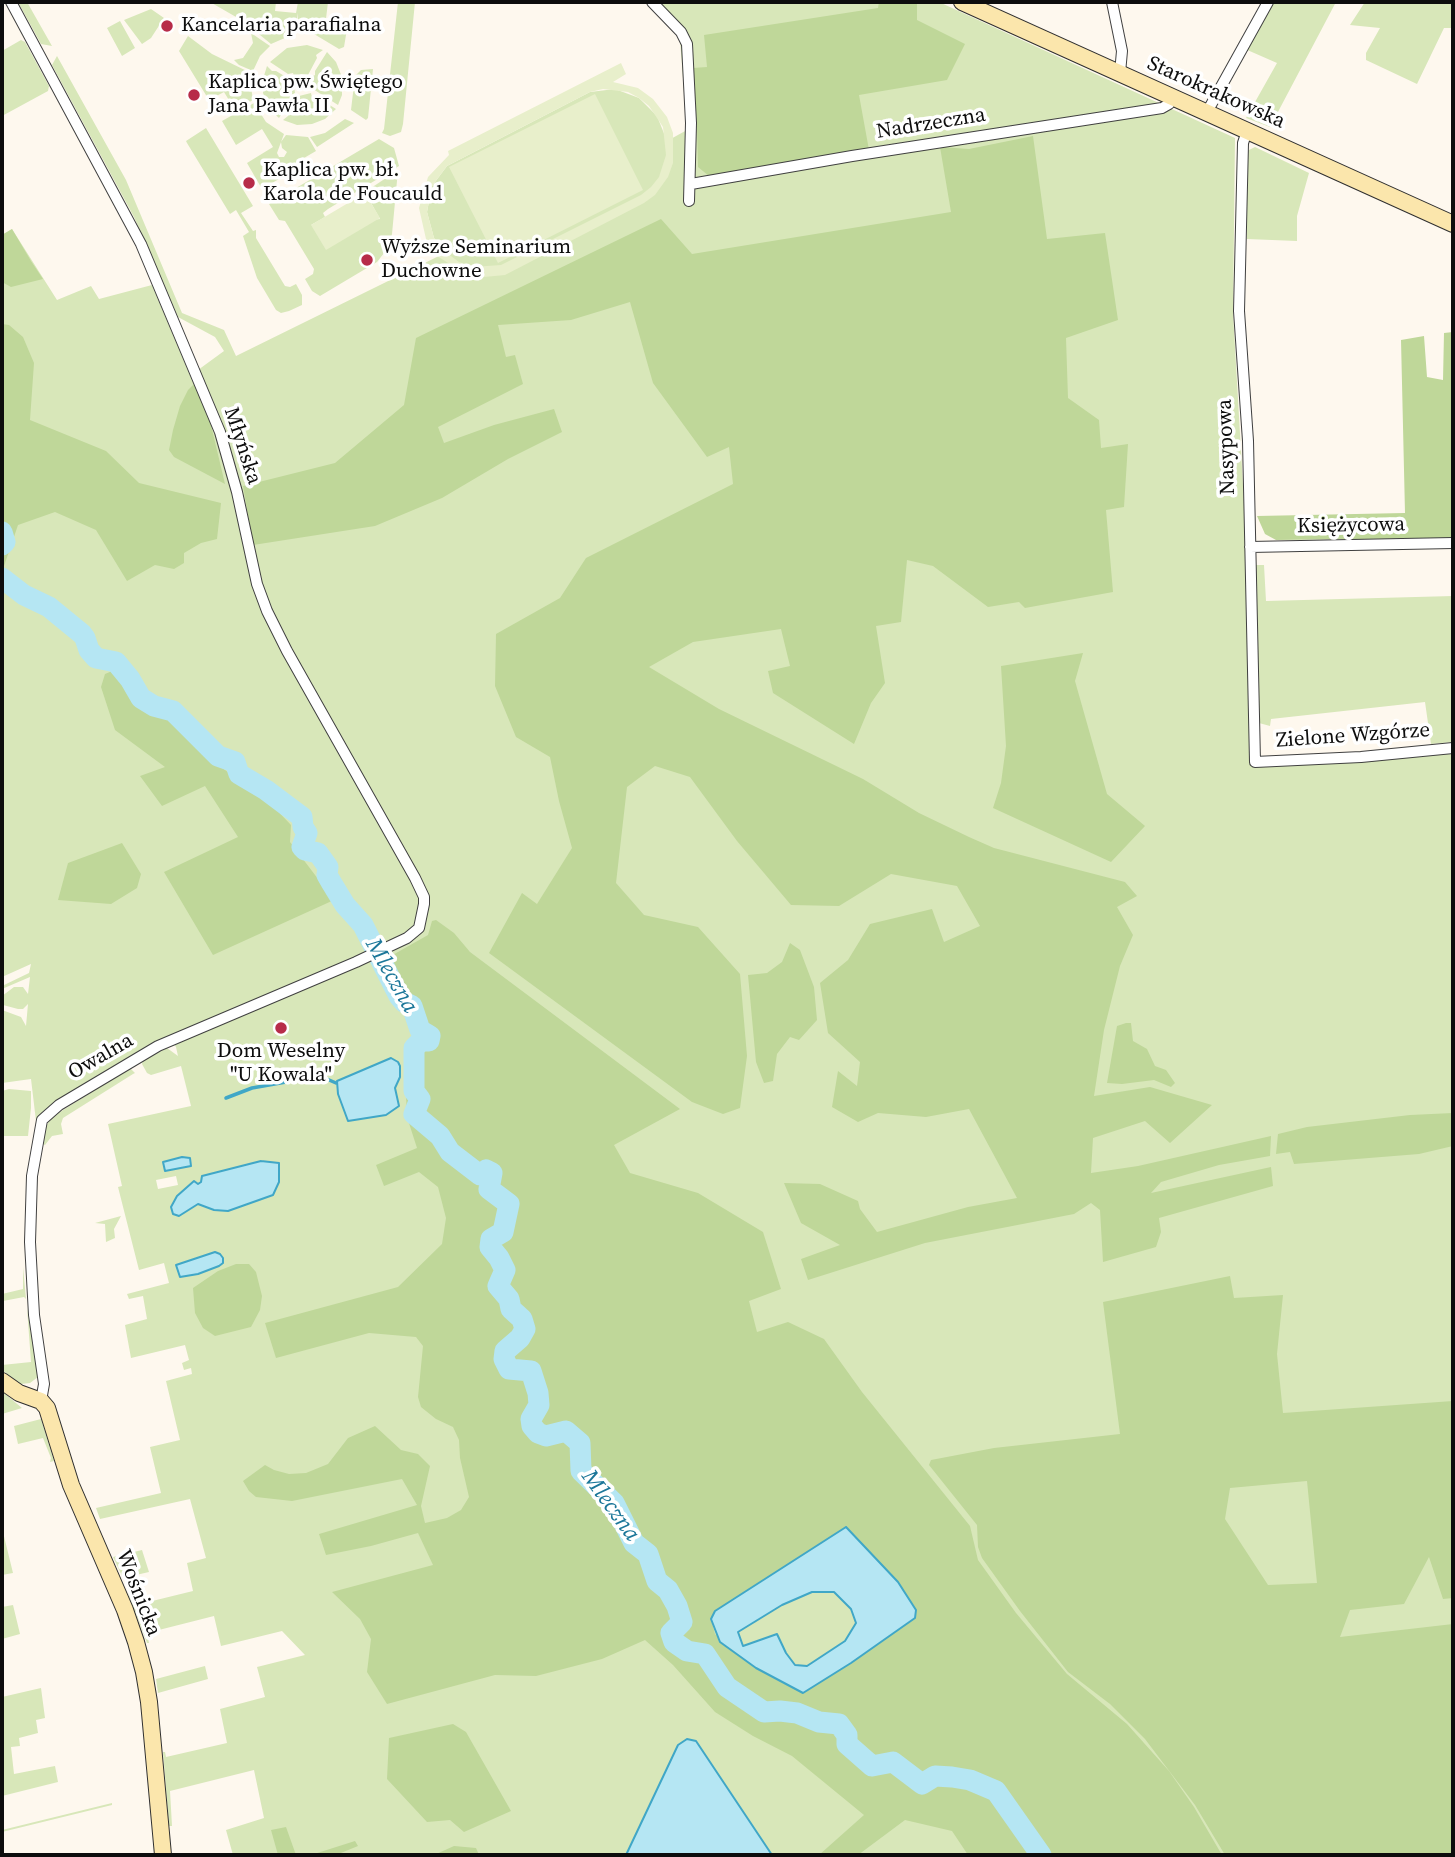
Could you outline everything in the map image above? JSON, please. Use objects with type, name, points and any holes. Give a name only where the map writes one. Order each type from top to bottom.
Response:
[{"type":"street","name":"Młyńska","points":[[11,2],[141,244],[220,432],[237,492],[257,584],[267,611],[415,878],[424,897],[424,904]]},
{"type":"street","points":[[652,2],[681,32],[687,44],[691,123],[689,201]]},
{"type":"street","name":"Starokrakowska","points":[[962,2],[1453,224]]},
{"type":"street","points":[[1112,2],[1122,51],[1120,73]]},
{"type":"street","points":[[1207,112],[1268,2]]},
{"type":"street","name":"Nadrzeczna","points":[[691,184],[1162,108],[1174,98]]},
{"type":"street","name":"Nasypowa","points":[[1247,131],[1243,143],[1239,311],[1248,441],[1255,762]]},
{"type":"street","name":"Księżycowa","points":[[1251,548],[1453,543]]},
{"type":"street","name":"Zielone Wzgórze","points":[[1255,762],[1361,757],[1453,748]]},
{"type":"street","name":"Owalna","points":[[41,1401],[44,1384],[34,1315],[30,1242],[32,1177],[41,1120],[59,1105],[158,1046],[387,948],[419,929],[424,904]]},
{"type":"street","points":[[2,1381],[19,1393],[41,1401]]},
{"type":"street","name":"Wośnicka","points":[[41,1401],[47,1408],[71,1485],[125,1610],[144,1672],[163,1855]]},
{"type":"green space","points":[[18,2],[27,2],[52,46],[41,44]]},
{"type":"green space","points":[[210,2],[276,2],[275,11],[296,13],[298,2],[328,2],[325,27],[347,29],[344,47],[339,49],[314,34],[297,33],[298,13],[294,34],[271,44],[243,21]]},
{"type":"green space","points":[[398,2],[415,2],[403,124],[401,132],[390,136],[382,133]]},
{"type":"green space","points":[[656,2],[939,2],[1235,138],[1233,313],[1246,537],[1250,762],[1453,750],[1453,1855],[233,1855],[226,1830],[264,1818],[254,1770],[170,1791],[172,1826],[169,1826],[163,1752],[166,1757],[227,1743],[220,1709],[265,1697],[257,1667],[305,1655],[282,1631],[221,1646],[214,1616],[147,1633],[147,1643],[128,1593],[136,1605],[193,1591],[187,1563],[206,1558],[190,1499],[100,1519],[96,1508],[161,1493],[150,1447],[180,1440],[166,1381],[192,1374],[191,1368],[184,1370],[182,1363],[189,1360],[185,1345],[131,1358],[125,1325],[147,1319],[143,1296],[129,1299],[127,1294],[169,1283],[164,1263],[139,1270],[118,1187],[122,1186],[108,1124],[191,1106],[181,1066],[151,1075],[142,1064],[143,1060],[167,1048],[178,1056],[176,1047],[173,1043],[131,1063],[36,1121],[31,1079],[2,1083],[2,1010],[21,1017],[26,1026],[28,1004],[23,1009],[3,1005],[2,996],[14,987],[23,987],[28,994],[30,977],[2,989],[2,986],[29,973],[31,964],[2,977],[2,235],[12,229],[57,300],[91,286],[99,299],[152,285],[192,380],[201,376],[198,370],[224,351],[215,337],[178,317],[134,217],[52,65],[57,56],[126,180],[182,313],[224,330],[236,356],[445,253],[434,238],[427,212],[432,186],[447,166],[590,92],[615,89],[639,98],[657,116],[667,141],[687,130],[680,40]],"holes":[[[176,1176],[178,1185],[158,1189],[156,1180]]]},
{"type":"green space","points":[[879,2],[917,2],[917,20],[965,44],[947,80],[859,95],[869,150],[709,176],[698,167],[693,68],[707,67],[704,35],[878,8]]},
{"type":"green space","points":[[1272,2],[1336,2],[1270,127],[1246,118],[1277,63],[1245,49]]},
{"type":"green space","points":[[1365,2],[1453,2],[1453,28],[1444,28],[1417,84],[1366,60],[1366,53],[1380,28],[1350,25]]},
{"type":"green space","points":[[151,9],[164,18],[151,38],[142,44],[124,20]]},
{"type":"green space","points":[[120,21],[135,48],[122,56],[107,28]]},
{"type":"green space","points":[[251,33],[270,46],[260,56],[253,71],[234,60],[243,58],[253,43]]},
{"type":"green space","points":[[188,36],[212,54],[253,74],[253,100],[235,110],[224,92],[209,100],[179,51]]},
{"type":"green space","points":[[21,40],[25,42],[49,86],[48,91],[2,116],[2,51]]},
{"type":"green space","points":[[307,45],[323,50],[316,55],[308,75],[301,74],[295,78],[293,73],[288,74],[270,62],[287,48]]},
{"type":"green space","points":[[327,52],[336,62],[342,77],[342,95],[338,105],[313,89],[311,77],[315,75]]},
{"type":"green space","points":[[621,63],[626,74],[613,82],[638,88],[653,99],[667,117],[673,133],[673,163],[668,177],[655,195],[505,275],[484,277],[464,273],[437,256],[426,239],[419,208],[428,177],[449,155],[448,151]],"holes":[[[603,89],[628,92],[649,106],[663,127],[666,155],[659,177],[641,195],[501,265],[473,267],[459,262],[434,238],[427,212],[432,186],[447,166],[590,92]]]},
{"type":"green space","points":[[267,66],[293,81],[295,93],[291,95],[291,100],[279,118],[270,110],[263,93]]},
{"type":"green space","points":[[373,69],[366,120],[351,110],[355,76],[361,70]]},
{"type":"green space","points":[[311,93],[312,98],[317,97],[336,109],[325,119],[312,124],[297,125],[283,120],[299,96]]},
{"type":"green space","points":[[595,94],[643,190],[498,263],[449,167]]},
{"type":"green space","points":[[254,103],[266,122],[284,134],[281,142],[286,135],[308,137],[316,151],[304,158],[306,163],[262,189],[247,163],[273,147],[262,129],[236,145],[222,121]],"holes":[[[281,142],[282,148],[287,152],[284,157],[279,157],[277,153]]]},
{"type":"green space","points":[[345,119],[354,123],[317,147],[310,137],[325,133]]},
{"type":"green space","points":[[206,128],[253,206],[241,213],[253,231],[256,230],[256,238],[285,286],[296,284],[302,295],[302,305],[281,313],[276,310],[257,278],[243,236],[249,232],[236,210],[230,214],[186,141]]},
{"type":"green space","points":[[1033,136],[1047,239],[1105,233],[1118,320],[1066,338],[1068,398],[1099,420],[1101,448],[1128,444],[1124,507],[1106,510],[1113,592],[1025,608],[1019,602],[988,607],[933,566],[907,560],[901,622],[876,626],[885,683],[871,703],[854,744],[773,693],[768,671],[790,666],[781,629],[693,642],[649,667],[719,709],[863,779],[919,813],[969,837],[994,848],[1125,882],[1137,896],[1117,907],[1133,935],[1120,966],[1104,1030],[1094,1096],[1150,1087],[1212,1105],[1170,1143],[1145,1121],[1093,1138],[1091,1173],[1138,1166],[1271,1136],[1270,1156],[1219,1165],[1161,1182],[1151,1193],[1271,1167],[1273,1186],[1159,1218],[1161,1232],[1156,1247],[1103,1262],[1100,1210],[1091,1203],[1074,1214],[925,1243],[808,1280],[801,1259],[840,1245],[801,1223],[784,1183],[820,1184],[858,1201],[860,1209],[877,1232],[968,1207],[1017,1198],[969,1109],[926,1117],[878,1113],[858,1122],[832,1107],[838,1071],[857,1086],[860,1062],[828,1033],[820,983],[848,960],[870,924],[932,909],[944,942],[980,926],[957,886],[891,874],[839,906],[791,905],[737,841],[690,777],[655,766],[627,787],[616,883],[644,915],[698,927],[740,974],[747,1056],[740,1108],[723,1114],[692,1102],[489,953],[522,893],[537,904],[572,848],[550,757],[516,737],[495,686],[496,634],[560,598],[586,558],[733,484],[729,447],[707,457],[653,383],[630,302],[571,320],[498,325],[506,357],[515,355],[523,384],[438,427],[444,443],[494,425],[554,409],[562,432],[508,459],[442,498],[375,526],[253,545],[243,486],[335,463],[404,405],[416,338],[661,219],[692,254],[951,212],[940,147],[969,149]]},
{"type":"green space","points":[[379,139],[394,148],[399,166],[328,209],[323,213],[325,217],[311,225],[380,219],[365,192],[398,170],[392,234],[388,248],[377,262],[320,296],[312,291],[305,279],[313,274],[314,269],[285,221],[279,220],[269,204]]},
{"type":"green space","points":[[1255,147],[1309,173],[1297,216],[1297,241],[1247,239],[1247,151]]},
{"type":"green space","points":[[365,193],[380,218],[326,250],[311,225]]},
{"type":"green space","points":[[12,229],[43,279],[11,287],[2,282],[2,235]]},
{"type":"green space","points":[[2,324],[9,325],[23,337],[34,363],[30,420],[106,451],[139,483],[221,503],[217,539],[201,543],[184,553],[184,563],[174,569],[155,565],[127,581],[96,530],[55,512],[18,525],[2,572]]},
{"type":"green space","points":[[1453,332],[1453,538],[1276,540],[1265,534],[1257,516],[1405,513],[1401,340],[1424,336],[1427,377],[1443,380],[1444,333]]},
{"type":"green space","points":[[194,384],[211,425],[225,484],[174,457],[169,450],[180,406]]},
{"type":"green space","points":[[1256,565],[1264,565],[1266,601],[1453,596],[1453,742],[1431,744],[1425,702],[1271,719],[1270,726],[1259,723]]},
{"type":"green space","points":[[1083,653],[1075,681],[1107,794],[1145,826],[1111,862],[993,808],[1001,783],[1006,746],[1001,666]]},
{"type":"green space","points":[[112,671],[141,709],[168,719],[210,759],[270,803],[291,825],[290,842],[334,900],[213,955],[164,872],[238,837],[205,786],[162,806],[140,776],[165,767],[115,730],[101,687],[105,674]]},
{"type":"green space","points":[[122,843],[141,874],[137,888],[111,904],[58,900],[68,863]]},
{"type":"green space","points":[[436,920],[454,933],[470,952],[680,1109],[614,1145],[630,1173],[698,1193],[763,1232],[781,1289],[749,1301],[757,1332],[788,1322],[824,1339],[862,1392],[970,1526],[978,1560],[1016,1613],[1067,1674],[1127,1724],[1169,1771],[1222,1855],[968,1855],[952,1831],[905,1820],[858,1855],[819,1855],[864,1815],[792,1756],[715,1712],[673,1665],[645,1640],[602,1659],[536,1676],[495,1675],[387,1704],[367,1672],[371,1639],[360,1619],[332,1592],[433,1565],[418,1533],[326,1555],[319,1534],[417,1505],[402,1479],[292,1501],[256,1497],[243,1481],[265,1465],[289,1474],[306,1473],[328,1464],[348,1438],[375,1426],[401,1450],[418,1454],[430,1466],[421,1506],[425,1523],[447,1518],[461,1510],[469,1497],[460,1458],[459,1440],[453,1427],[436,1419],[421,1407],[418,1397],[423,1346],[416,1337],[369,1333],[276,1358],[265,1323],[398,1287],[442,1244],[446,1218],[438,1187],[419,1172],[384,1186],[376,1165],[417,1148],[407,1117],[406,1094],[406,1056],[414,1033],[407,1018],[394,1003],[375,965],[428,935],[432,921]],"holes":[[[846,1527],[915,1618],[803,1693],[741,1658],[715,1634],[711,1619],[715,1611]]]},
{"type":"green space","points":[[790,943],[800,950],[814,987],[817,1020],[799,1040],[790,1037],[777,1054],[773,1081],[764,1083],[756,1062],[748,975],[767,973],[782,962]]},
{"type":"green space","points":[[1131,1023],[1133,1041],[1147,1049],[1155,1066],[1166,1070],[1175,1083],[1171,1087],[1154,1080],[1107,1083],[1117,1026]]},
{"type":"green space","points":[[130,1068],[135,1073],[63,1118],[63,1134],[52,1136],[45,1145],[41,1143],[52,1117]]},
{"type":"green space","points":[[2,1091],[31,1091],[28,1136],[2,1136]]},
{"type":"green space","points":[[1453,1113],[1453,1146],[1419,1154],[1294,1164],[1290,1152],[1276,1154],[1278,1134],[1307,1127],[1410,1115]]},
{"type":"green space","points":[[121,1216],[114,1229],[115,1238],[106,1242],[105,1224],[95,1223]]},
{"type":"green space","points":[[236,1264],[249,1264],[256,1272],[262,1296],[260,1310],[251,1327],[215,1336],[203,1328],[195,1313],[193,1288],[218,1271]]},
{"type":"green space","points":[[23,1267],[26,1299],[24,1297],[3,1301],[2,1294],[23,1289]]},
{"type":"green space","points":[[1230,1276],[1234,1298],[1283,1295],[1277,1354],[1283,1413],[1453,1401],[1453,1598],[1443,1599],[1429,1557],[1404,1604],[1350,1610],[1340,1637],[1453,1624],[1453,1855],[1225,1855],[1195,1805],[1145,1739],[1110,1704],[1068,1672],[982,1558],[978,1547],[977,1525],[929,1465],[931,1460],[994,1448],[1120,1434],[1103,1302]],"holes":[[[1307,1481],[1317,1583],[1268,1585],[1225,1519],[1230,1488]]]},
{"type":"green space","points":[[27,1308],[38,1377],[30,1383],[21,1384],[2,1370],[2,1365],[31,1362]]},
{"type":"green space","points":[[4,1393],[22,1408],[2,1414]]},
{"type":"green space","points":[[41,1419],[54,1461],[50,1462],[43,1438],[18,1444],[14,1426]]},
{"type":"green space","points":[[2,1528],[13,1573],[2,1575]]},
{"type":"green space","points":[[142,1550],[149,1572],[123,1578],[113,1557]]},
{"type":"green space","points":[[13,1605],[20,1634],[2,1639],[2,1607]]},
{"type":"green space","points":[[205,1666],[208,1679],[158,1693],[156,1679]]},
{"type":"green space","points":[[41,1688],[45,1718],[36,1720],[38,1733],[19,1738],[20,1746],[11,1747],[14,1774],[55,1766],[58,1782],[2,1796],[2,1697]]},
{"type":"green space","points":[[453,1724],[466,1732],[511,1811],[464,1832],[450,1820],[427,1822],[387,1779],[389,1738]]},
{"type":"green space","points":[[112,1805],[2,1832],[2,1830]]},
{"type":"green space","points":[[286,1827],[296,1855],[278,1855],[271,1830]]},
{"type":"green space","points":[[355,1841],[358,1846],[336,1855],[311,1855]]},
{"type":"green space","points":[[454,1846],[476,1848],[479,1855],[434,1855]]},
{"type":"water","points":[[391,1058],[400,1066],[400,1077],[395,1088],[399,1106],[386,1115],[348,1121],[338,1094],[337,1081]]},
{"type":"water","points":[[182,1157],[190,1158],[191,1166],[165,1171],[163,1162]]},
{"type":"water","points":[[261,1161],[279,1163],[279,1182],[273,1195],[228,1211],[214,1210],[198,1204],[179,1216],[173,1214],[171,1207],[177,1196],[194,1181],[198,1184],[201,1182],[202,1176]]},
{"type":"water","points":[[215,1252],[223,1258],[223,1263],[219,1266],[180,1277],[176,1265]]},
{"type":"water","points":[[846,1527],[898,1582],[916,1610],[915,1618],[803,1693],[756,1668],[720,1642],[711,1619],[715,1611]],"holes":[[[812,1592],[834,1592],[851,1609],[856,1623],[845,1641],[807,1666],[795,1665],[777,1634],[743,1646],[738,1632],[782,1605]]]},
{"type":"water","points":[[687,1739],[696,1741],[772,1855],[626,1855],[678,1745]]},
{"type":"waterway","name":"Mleczna","points":[[2,532],[5,542],[2,545]]},
{"type":"waterway","name":"Mleczna","points":[[2,578],[24,595],[49,607],[82,634],[96,658],[116,662],[141,698],[154,706],[173,711],[218,756],[235,762],[239,774],[302,817],[307,833],[302,847],[318,853],[328,867],[327,875],[345,905],[363,925],[399,996],[412,1006],[420,1030],[430,1036],[429,1041],[421,1041],[414,1048],[414,1091],[420,1099],[414,1114],[440,1136],[450,1152],[480,1175],[486,1170],[492,1173],[489,1189],[509,1204],[503,1232],[491,1239],[490,1247],[505,1270],[498,1286],[509,1299],[511,1309],[522,1319],[525,1329],[520,1338],[505,1351],[504,1359],[509,1369],[531,1371],[539,1405],[531,1419],[532,1426],[538,1433],[546,1436],[566,1431],[580,1443],[581,1471],[614,1503],[634,1543],[648,1554],[657,1581],[668,1590],[677,1606],[682,1622],[671,1633],[674,1642],[687,1651],[705,1654],[727,1687],[764,1712],[797,1713],[819,1722],[839,1724],[847,1735],[847,1744],[872,1766],[893,1762],[922,1784],[935,1776],[952,1777],[970,1780],[996,1791],[1041,1855]]},
{"type":"waterway","points":[[226,1098],[252,1088],[320,1076],[336,1083]]},
{"type":"place","name":"Kancelaria parafialna","points":[[167,26]]},
{"type":"place","name":"Kaplica pw. Świętego Jana Pawła II","points":[[194,95]]},
{"type":"place","name":"Kaplica pw. bł. Karola de Foucauld","points":[[249,183]]},
{"type":"place","name":"Wyższe Seminarium Duchowne","points":[[367,260]]},
{"type":"place","name":"Dom Weselny \"U Kowala\"","points":[[281,1028]]}]
